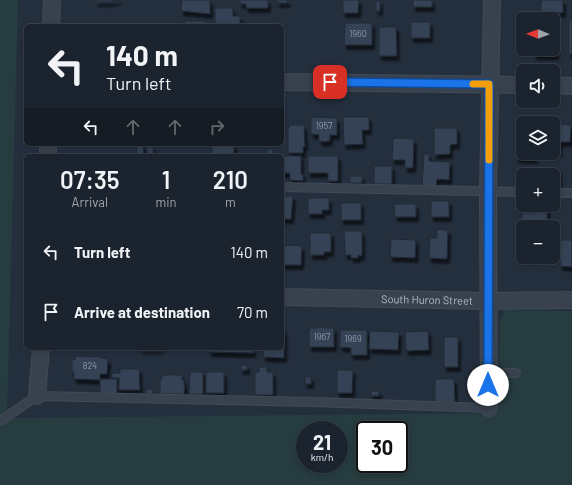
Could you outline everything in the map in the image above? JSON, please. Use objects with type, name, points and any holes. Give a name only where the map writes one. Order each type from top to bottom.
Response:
[{"type":"street","points":[[51,24],[52,0]]},
{"type":"street","points":[[488,408],[489,84],[492,0]]},
{"type":"street","points":[[284,82],[516,85]]},
{"type":"street","points":[[560,86],[572,86]]},
{"type":"street","name":"South Huron Street","points":[[284,297],[572,300]]},
{"type":"street","points":[[37,396],[41,350]]},
{"type":"lane","points":[[284,187],[516,192]]},
{"type":"lane","points":[[560,192],[572,193]]},
{"type":"lane","points":[[488,373],[516,373]]},
{"type":"lane","points":[[0,421],[37,396],[312,402],[488,408]]},
{"type":"green space","points":[[0,0],[18,0],[7,418],[498,413],[500,320],[505,310],[572,311],[572,485],[0,485]]},
{"type":"building","points":[[96,0],[113,0],[113,2],[95,2]]},
{"type":"building","points":[[182,0],[210,0],[210,14],[181,11]]},
{"type":"building","points":[[240,0],[268,0],[268,8],[246,8],[246,4],[240,4]]},
{"type":"building","points":[[277,0],[288,0],[287,3],[277,3]]},
{"type":"building","points":[[343,0],[359,0],[358,13],[343,13]]},
{"type":"building","points":[[413,0],[432,0],[432,7],[413,7]]},
{"type":"building","points":[[541,0],[563,0],[563,13],[541,12]]},
{"type":"building","points":[[376,1],[380,1],[380,11],[376,11]]},
{"type":"building","points":[[215,8],[233,9],[233,16],[240,16],[240,24],[215,24]]},
{"type":"building","points":[[569,20],[572,20],[572,54],[569,54]]},
{"type":"building","points":[[185,21],[206,21],[206,24],[185,24]]},
{"type":"building","points":[[411,22],[430,22],[430,38],[411,38]]},
{"type":"building","points":[[345,23],[372,23],[372,45],[344,45]]},
{"type":"building","points":[[379,27],[396,27],[397,56],[379,56]]},
{"type":"building","points":[[311,117],[337,118],[337,135],[330,135],[330,141],[319,141],[319,135],[311,134]]},
{"type":"building","points":[[343,117],[369,117],[369,130],[362,130],[363,144],[344,145]]},
{"type":"building","points":[[560,124],[571,125],[570,142],[560,142]]},
{"type":"building","points":[[289,125],[304,125],[305,147],[303,147],[303,153],[288,153]]},
{"type":"building","points":[[434,128],[457,128],[457,144],[450,145],[450,154],[434,155]]},
{"type":"building","points":[[393,138],[414,139],[413,168],[405,168],[405,160],[392,160]]},
{"type":"building","points":[[136,146],[143,146],[144,154],[138,154]]},
{"type":"building","points":[[212,146],[234,146],[234,154],[212,154]]},
{"type":"building","points":[[147,147],[153,147],[153,154],[147,154]]},
{"type":"building","points":[[267,149],[273,149],[273,154],[267,154]]},
{"type":"building","points":[[424,154],[429,154],[429,161],[450,162],[449,180],[437,179],[436,186],[422,186]]},
{"type":"building","points":[[284,156],[301,156],[301,174],[303,174],[303,181],[290,180],[290,173],[284,173]]},
{"type":"building","points":[[308,156],[338,156],[338,181],[328,181],[328,173],[308,173]]},
{"type":"building","points":[[374,166],[392,166],[392,184],[374,184]]},
{"type":"building","points":[[350,176],[362,176],[362,183],[350,183]]},
{"type":"building","points":[[284,196],[293,196],[291,219],[284,219]]},
{"type":"building","points":[[308,198],[329,198],[329,210],[322,210],[322,214],[308,214]]},
{"type":"building","points":[[431,201],[449,201],[449,217],[431,217]]},
{"type":"building","points":[[341,203],[361,203],[361,220],[341,220]]},
{"type":"building","points":[[394,204],[416,204],[416,217],[395,217]]},
{"type":"building","points":[[547,212],[547,220],[522,220],[522,213]]},
{"type":"building","points":[[437,229],[448,230],[447,259],[429,258],[430,238],[437,238]]},
{"type":"building","points":[[344,231],[362,231],[362,256],[358,255],[358,258],[351,258],[351,255],[345,255]]},
{"type":"building","points":[[310,233],[331,233],[331,252],[324,252],[324,255],[310,255]]},
{"type":"building","points":[[391,239],[416,240],[415,258],[390,257]]},
{"type":"building","points":[[561,240],[572,240],[572,267],[560,266]]},
{"type":"building","points":[[284,245],[302,246],[301,265],[284,265]]},
{"type":"building","points":[[309,328],[334,328],[334,347],[309,347]]},
{"type":"building","points":[[340,330],[367,330],[367,355],[351,355],[351,348],[340,347]]},
{"type":"building","points":[[370,331],[399,332],[398,350],[369,349]]},
{"type":"building","points":[[428,331],[429,350],[406,351],[405,332]]},
{"type":"building","points":[[444,337],[458,337],[458,367],[444,367]]},
{"type":"building","points":[[209,350],[253,350],[253,353],[209,352]]},
{"type":"building","points":[[264,350],[284,350],[284,358],[263,357]]},
{"type":"building","points":[[75,356],[101,357],[108,359],[107,374],[100,374],[100,380],[74,379],[74,372],[72,372],[72,359],[75,360]]},
{"type":"building","points":[[241,365],[247,365],[247,370],[241,370]]},
{"type":"building","points":[[259,367],[267,367],[267,372],[273,372],[273,395],[255,395],[255,372],[259,372]]},
{"type":"building","points":[[120,369],[139,369],[140,390],[119,390],[119,378],[112,378],[112,373],[120,373]]},
{"type":"building","points":[[337,370],[353,370],[352,393],[337,393]]},
{"type":"building","points":[[190,372],[203,372],[203,394],[189,394]]},
{"type":"building","points":[[206,372],[224,372],[224,393],[206,393]]},
{"type":"building","points":[[162,375],[182,375],[182,380],[184,380],[185,386],[184,394],[160,394],[160,380],[162,380]]},
{"type":"building","points":[[305,377],[311,377],[311,384],[305,384]]},
{"type":"building","points":[[100,379],[117,379],[117,394],[100,393]]},
{"type":"building","points":[[435,379],[454,379],[455,402],[435,402]]},
{"type":"building","points":[[146,389],[153,389],[153,394],[146,394]]},
{"type":"building","points":[[371,391],[379,391],[379,396],[371,396]]},
{"type":"slow traffic","points":[[473,84],[489,84],[489,160]]},
{"type":"route","points":[[330,82],[489,84],[488,385]]}]
